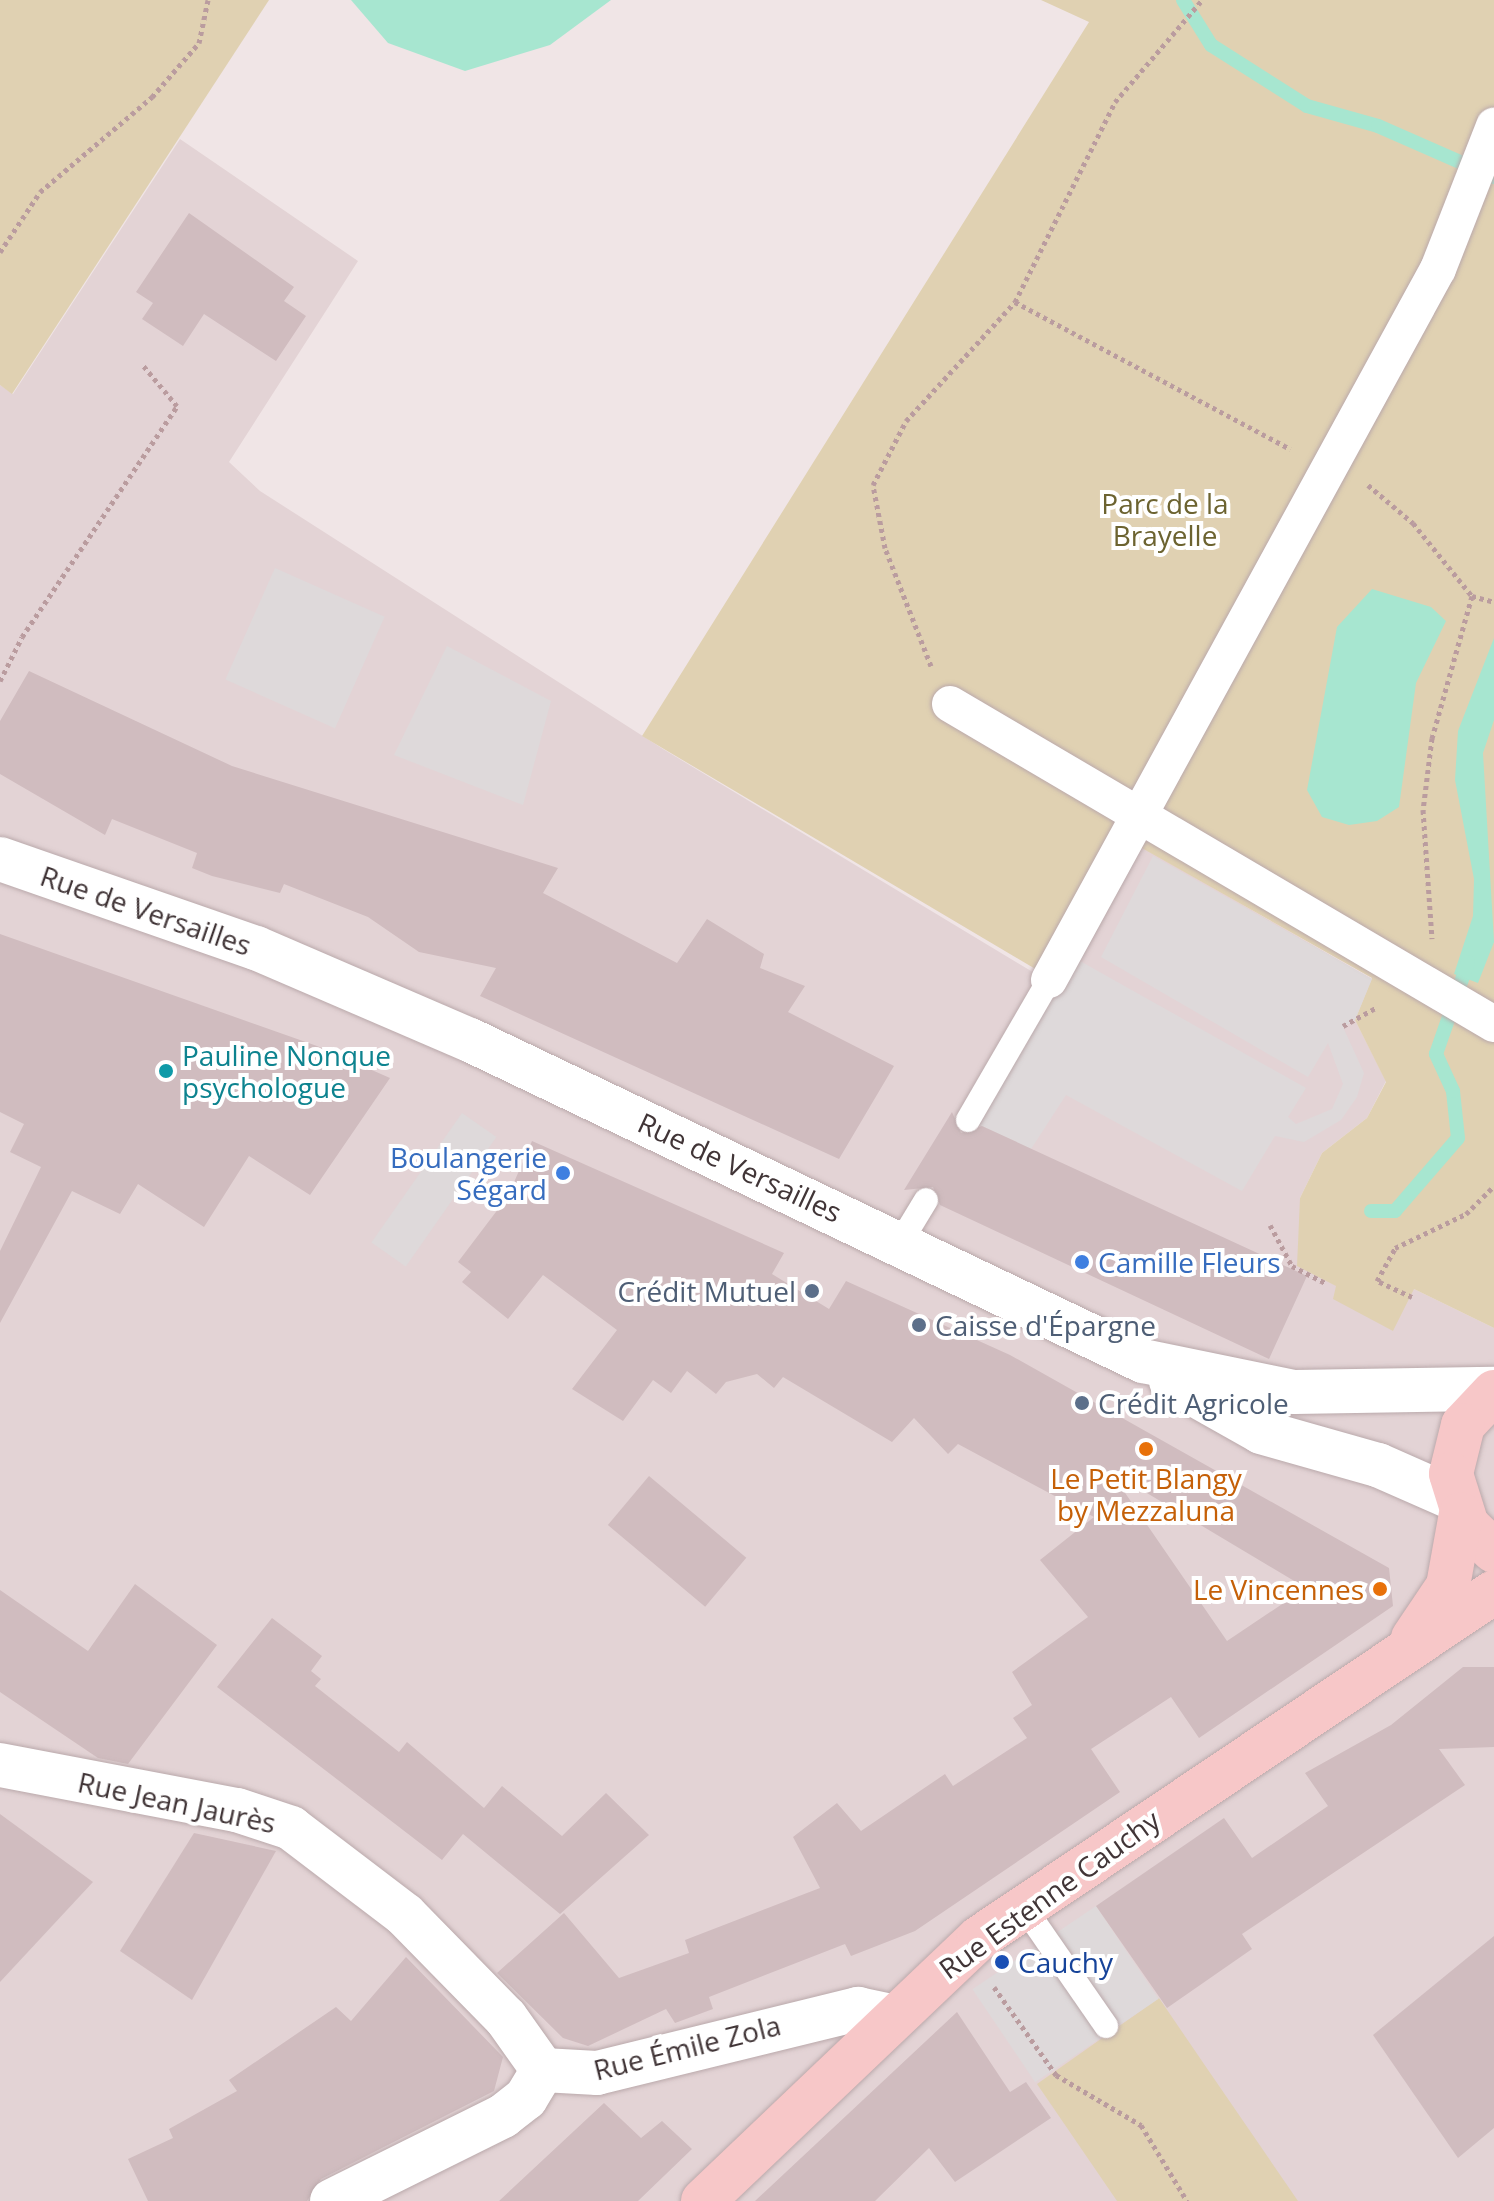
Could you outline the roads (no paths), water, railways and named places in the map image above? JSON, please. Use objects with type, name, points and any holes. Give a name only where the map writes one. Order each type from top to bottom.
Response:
[{"type":"main road","name":"Rue Estenne Cauchy","points":[[1392,1660],[1448,1586],[1458,1506],[1458,1437],[1494,1391]]},
{"type":"main road","points":[[1458,1506],[1494,1551]]},
{"type":"main road","name":"Rue Estenne Cauchy","points":[[703,2201],[892,2016],[1023,1906],[1494,1592]]},
{"type":"street","points":[[1049,980],[1137,812],[1330,467],[1465,204],[1492,139]]},
{"type":"street","points":[[950,704],[1466,1006]]},
{"type":"street","name":"Rue de Versailles","points":[[0,859],[256,948],[900,1243],[1143,1361],[1294,1392],[1494,1391]]},
{"type":"street","points":[[1143,1361],[1261,1432],[1378,1465],[1458,1506]]},
{"type":"street","name":"Rue Jean Jaurès","points":[[0,1765],[237,1810],[291,1828],[415,1925],[506,2018],[543,2070]]},
{"type":"street","name":"Rue Émile Zola","points":[[543,2070],[597,2073],[858,2009],[892,2016]]},
{"type":"street","points":[[332,2201],[503,2116],[543,2070]]},
{"type":"lane","points":[[968,1120],[1049,980]]},
{"type":"lane","points":[[900,1243],[926,1200]]},
{"type":"lane","points":[[1023,1906],[1106,2026]]},
{"type":"waterway","points":[[1183,0],[1211,45],[1307,106],[1378,126],[1494,177]]},
{"type":"waterway","points":[[1371,1211],[1395,1211],[1458,1138],[1453,1091],[1436,1054],[1468,962]]},
{"type":"place","name":"Pauline Nonque psychologue","points":[[166,1071]]},
{"type":"place","name":"Boulangerie Ségard","points":[[563,1173]]},
{"type":"place","name":"Camille Fleurs","points":[[1082,1262]]},
{"type":"place","name":"Crédit Mutuel","points":[[812,1291]]},
{"type":"place","name":"Caisse d'Épargne","points":[[919,1325]]},
{"type":"place","name":"Crédit Agricole","points":[[1082,1403]]},
{"type":"place","name":"Le Petit Blangy by Mezzaluna","points":[[1146,1449]]},
{"type":"place","name":"Le Vincennes","points":[[1380,1589]]},
{"type":"place","name":"Cauchy","points":[[1002,1962]]},
{"type":"park label","name":"Parc de la Brayelle","points":[[1165,519]]}]
